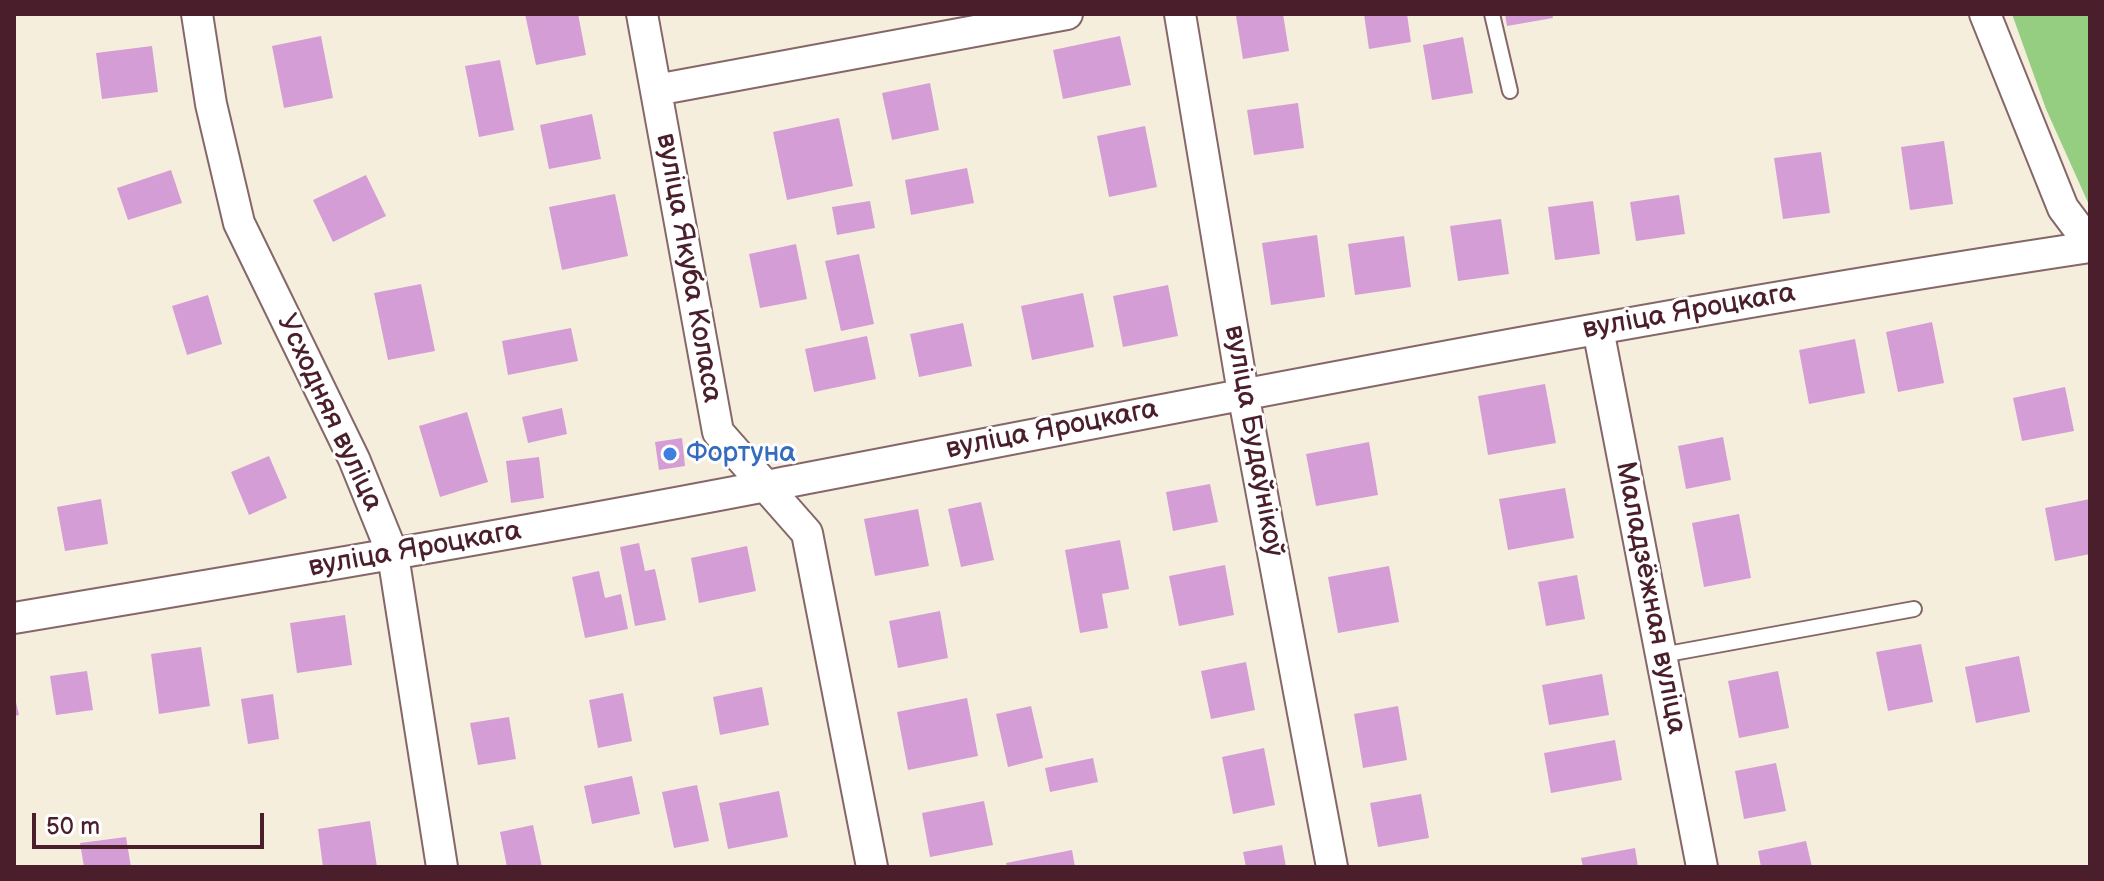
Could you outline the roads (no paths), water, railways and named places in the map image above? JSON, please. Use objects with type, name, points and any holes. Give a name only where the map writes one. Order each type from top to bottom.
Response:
[{"type":"street","name":"Усходняя вуліца","points":[[197,14],[211,104],[239,223],[354,459],[393,555],[442,867]]},
{"type":"street","name":"вуліца Якуба Коласа","points":[[642,14],[718,432],[807,533],[872,867]]},
{"type":"street","points":[[656,90],[1067,14]]},
{"type":"street","name":"вуліца Будаўнікоў","points":[[1180,14],[1243,393],[1332,867]]},
{"type":"street","points":[[1985,14],[2063,208],[2090,245]]},
{"type":"street","name":"вуліца Яроцкага","points":[[14,618],[393,555],[1243,393],[1868,280],[2090,245]]},
{"type":"street","name":"Маладзёжная вуліца","points":[[1598,329],[1702,867]]},
{"type":"lane","points":[[1492,14],[1510,91]]},
{"type":"lane","points":[[1662,655],[1914,609]]},
{"type":"place","name":"Фортуна","points":[[670,454]]}]
